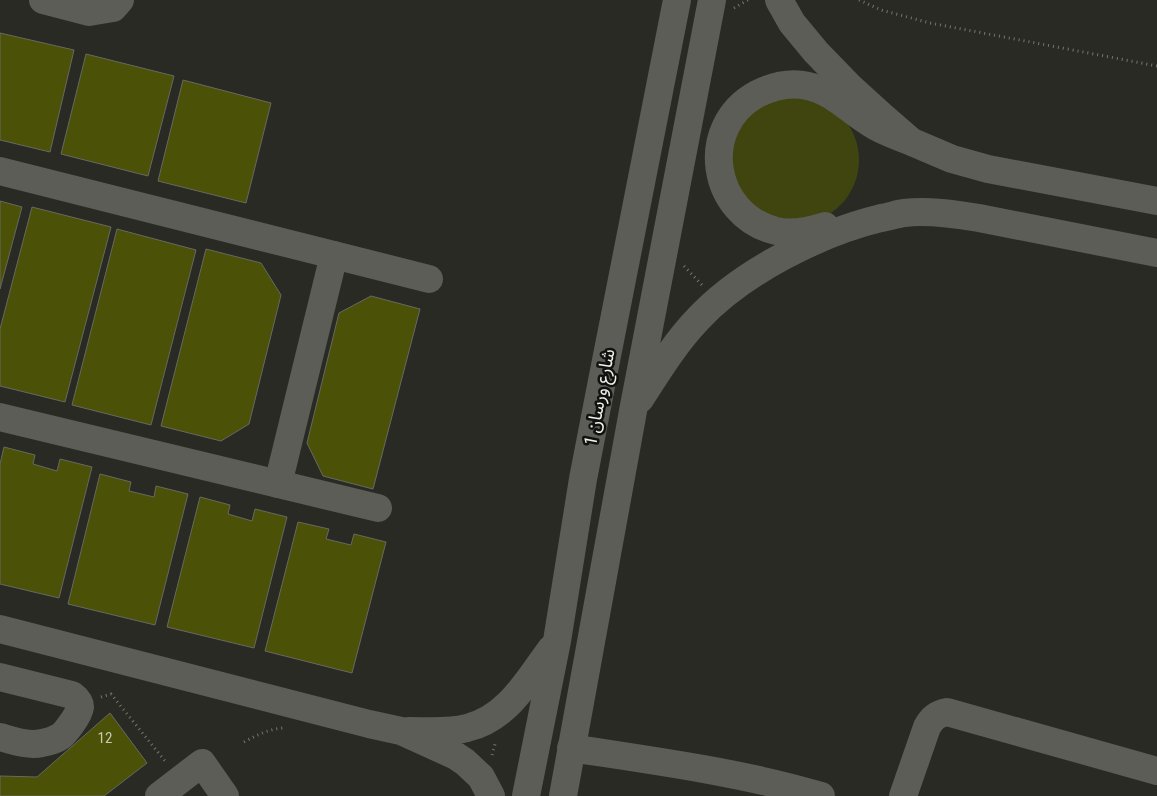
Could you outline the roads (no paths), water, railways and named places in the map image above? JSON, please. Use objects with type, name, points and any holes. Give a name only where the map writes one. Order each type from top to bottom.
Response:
[{"type":"street","points":[[43,0],[89,12],[113,8],[120,0]]},
{"type":"street","name":"شارع ورسان 1","points":[[526,796],[557,641],[583,479],[677,0]]},
{"type":"street","name":"شارع ورسان 1","points":[[563,796],[633,411],[712,0]]},
{"type":"street","points":[[779,0],[792,23],[816,52],[849,86],[912,142]]},
{"type":"street","points":[[1157,201],[988,169],[952,159],[887,133],[829,94],[809,86],[788,84],[767,89],[748,99],[733,114],[723,133],[718,154],[720,175],[727,195],[740,212],[757,224],[777,232],[798,233],[881,212],[946,214],[979,218],[1157,253]]},
{"type":"street","points":[[0,171],[429,279]]},
{"type":"street","points":[[633,411],[655,375],[681,338],[698,318],[717,300],[747,277],[819,238],[861,223],[904,213]]},
{"type":"street","points":[[278,484],[334,255]]},
{"type":"street","points":[[0,417],[378,508]]},
{"type":"street","points":[[0,629],[401,731],[465,762],[481,777],[491,796]]},
{"type":"street","points":[[401,731],[453,731],[466,729],[490,720],[515,697],[557,641]]},
{"type":"street","points":[[0,677],[72,695],[79,702],[80,707],[68,729],[51,741],[29,744],[0,737]]},
{"type":"street","points":[[903,796],[931,719],[938,714],[947,712],[1157,771]]},
{"type":"street","points":[[571,748],[672,763],[742,777],[814,795]]},
{"type":"street","points":[[169,788],[202,763],[225,796]]}]
